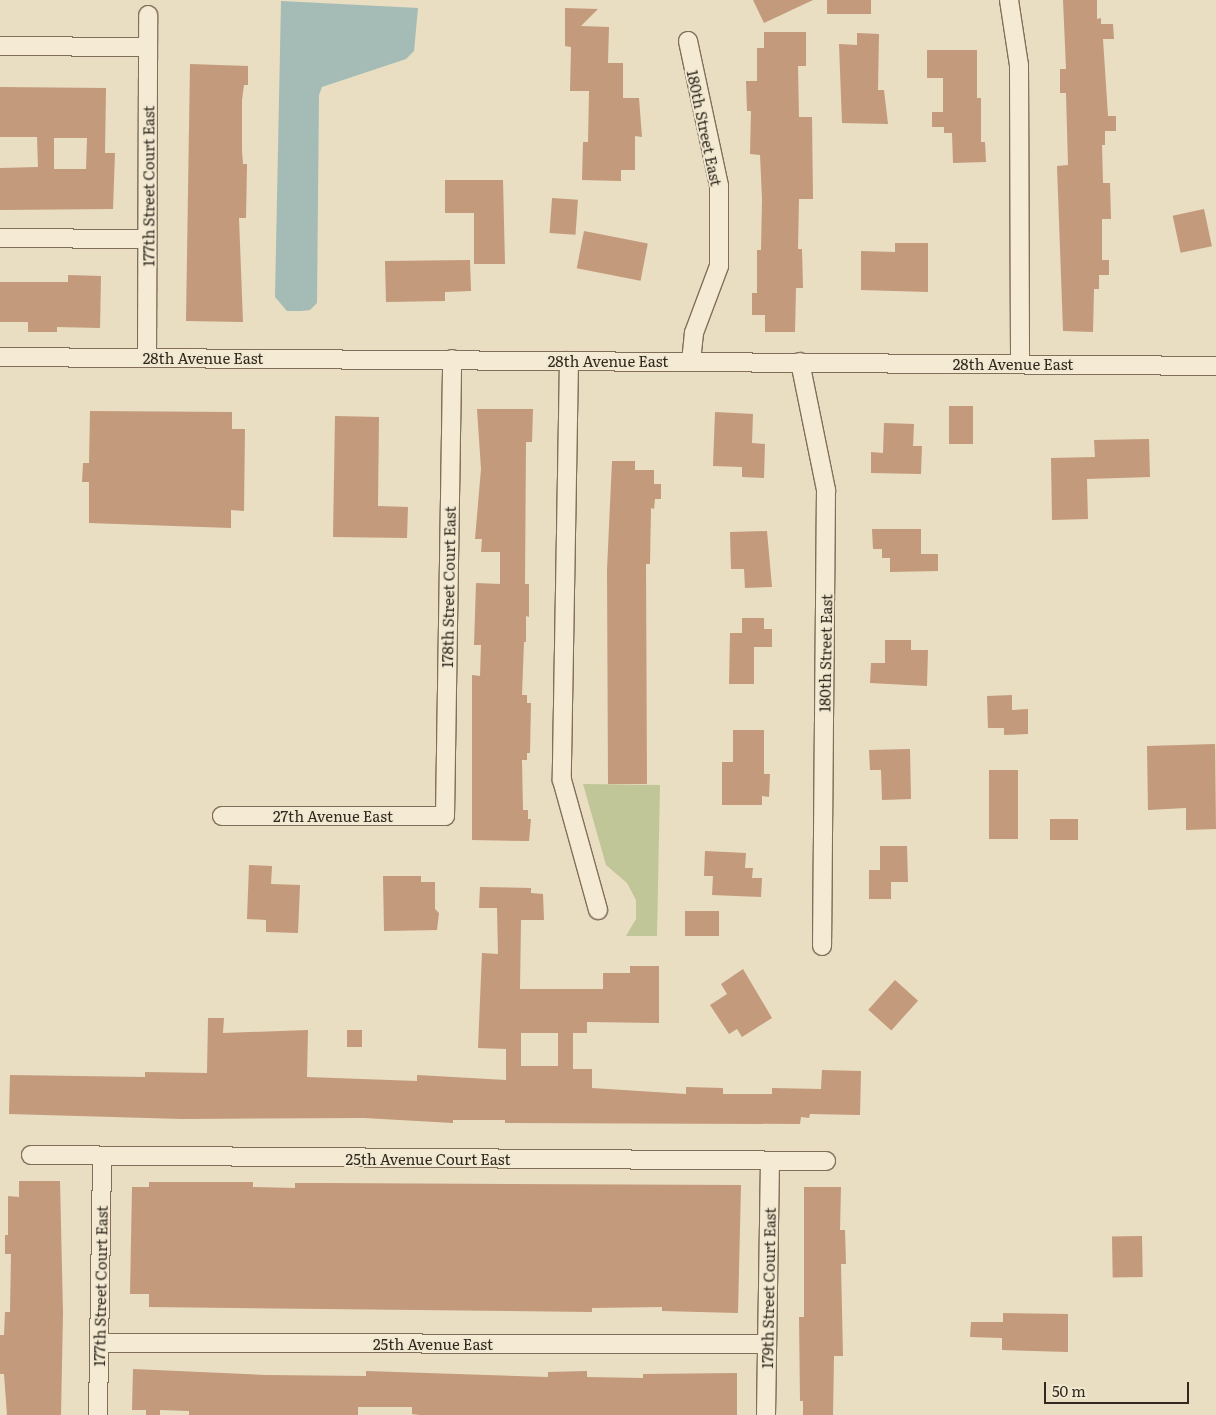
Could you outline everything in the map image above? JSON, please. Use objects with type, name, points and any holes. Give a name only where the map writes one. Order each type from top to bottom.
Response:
[{"type":"street","points":[[1009,0],[1019,65],[1020,364]]},
{"type":"street","name":"177th Street Court East","points":[[147,357],[148,15]]},
{"type":"street","name":"180th Street East","points":[[688,41],[719,186],[719,266],[694,333],[691,361]]},
{"type":"street","points":[[0,46],[148,47]]},
{"type":"street","points":[[0,238],[147,239]]},
{"type":"street","name":"28th Avenue East","points":[[0,357],[452,358],[569,361],[1216,366]]},
{"type":"street","name":"178th Street Court East","points":[[445,816],[452,358]]},
{"type":"street","points":[[569,361],[562,780],[598,910]]},
{"type":"street","name":"180th Street East","points":[[800,362],[826,490],[822,946]]},
{"type":"street","name":"27th Avenue East","points":[[222,816],[445,816]]},
{"type":"street","name":"25th Avenue Court East","points":[[31,1155],[826,1161]]},
{"type":"street","name":"177th Street Court East","points":[[98,1415],[102,1156]]},
{"type":"street","name":"179th Street Court East","points":[[766,1415],[770,1161]]},
{"type":"street","name":"25th Avenue East","points":[[100,1343],[767,1344]]},
{"type":"green space","points":[[583,784],[660,785],[657,936],[626,936],[636,919],[636,900],[627,883],[606,865]]},
{"type":"water","points":[[281,1],[418,8],[414,51],[406,59],[322,87],[319,95],[317,303],[310,310],[301,311],[287,311],[275,297]]},
{"type":"building","points":[[753,0],[813,0],[764,23]]},
{"type":"building","points":[[827,0],[871,0],[871,14],[827,14]]},
{"type":"building","points":[[1063,0],[1097,0],[1097,19],[1101,18],[1101,24],[1113,24],[1114,39],[1103,39],[1108,116],[1116,116],[1116,131],[1105,131],[1105,145],[1102,145],[1103,183],[1110,183],[1111,219],[1102,219],[1102,260],[1109,260],[1109,275],[1099,275],[1099,289],[1094,289],[1093,332],[1063,331],[1057,166],[1068,165],[1066,93],[1060,93],[1060,69],[1066,69]]},
{"type":"building","points":[[565,8],[598,9],[581,26],[609,27],[608,63],[623,63],[623,98],[639,98],[642,137],[635,136],[635,170],[621,170],[621,181],[582,180],[583,142],[588,142],[589,91],[570,91],[571,47],[565,46]]},
{"type":"building","points":[[764,32],[806,32],[806,66],[798,66],[799,117],[812,117],[813,199],[799,199],[798,249],[802,249],[803,288],[796,288],[795,332],[765,332],[765,315],[752,315],[752,293],[757,293],[757,250],[761,250],[762,199],[760,155],[750,154],[751,111],[747,111],[746,81],[757,81],[757,48],[764,48]]},
{"type":"building","points":[[857,33],[879,34],[878,90],[884,90],[888,124],[842,123],[839,44],[857,45]]},
{"type":"building","points":[[927,50],[977,50],[977,98],[981,98],[981,142],[985,142],[986,162],[953,163],[952,133],[944,133],[944,127],[932,127],[932,112],[943,112],[943,78],[927,78]]},
{"type":"building","points":[[190,64],[248,66],[248,85],[244,85],[242,100],[243,164],[247,164],[246,218],[239,218],[243,322],[186,321]]},
{"type":"building","points":[[0,87],[106,88],[105,153],[115,153],[113,209],[0,210],[0,168],[38,167],[37,137],[0,137]],"holes":[[[54,138],[87,138],[86,169],[54,169]]]},
{"type":"building","points":[[445,180],[503,180],[505,264],[474,264],[474,213],[445,213]]},
{"type":"building","points":[[552,198],[578,200],[575,235],[550,233]]},
{"type":"building","points":[[1204,209],[1212,246],[1181,253],[1173,216]]},
{"type":"building","points":[[584,231],[648,243],[641,281],[577,268]]},
{"type":"building","points":[[895,243],[928,243],[928,292],[861,290],[861,251],[895,252]]},
{"type":"building","points":[[470,260],[471,291],[445,292],[445,301],[386,302],[385,261]]},
{"type":"building","points":[[68,275],[101,276],[100,328],[57,327],[57,332],[28,332],[28,322],[0,322],[0,282],[68,282]]},
{"type":"building","points":[[949,406],[973,406],[973,444],[949,444]]},
{"type":"building","points":[[477,409],[533,409],[532,442],[526,442],[525,584],[529,584],[529,617],[526,616],[522,695],[527,695],[527,703],[531,703],[530,753],[527,753],[527,760],[522,760],[523,810],[528,810],[528,819],[531,819],[529,841],[472,840],[472,675],[480,676],[481,645],[474,645],[476,583],[500,584],[500,552],[481,552],[482,539],[475,539],[481,469]]},
{"type":"building","points":[[90,411],[232,412],[232,429],[245,429],[244,511],[231,510],[231,528],[89,523],[89,482],[82,482],[83,463],[89,463]]},
{"type":"building","points":[[715,412],[753,414],[752,443],[765,444],[764,478],[742,477],[742,467],[713,466]]},
{"type":"building","points":[[335,416],[379,417],[378,506],[408,507],[407,538],[333,537]]},
{"type":"building","points":[[884,423],[914,424],[913,446],[922,446],[921,474],[871,473],[871,452],[883,453]]},
{"type":"building","points":[[1149,439],[1150,477],[1087,479],[1088,519],[1052,520],[1051,458],[1095,457],[1094,440]]},
{"type":"building","points":[[612,461],[635,461],[635,470],[654,470],[654,484],[661,484],[661,499],[655,499],[654,509],[651,508],[650,564],[646,564],[647,784],[608,784],[607,570]]},
{"type":"building","points":[[872,529],[921,529],[921,554],[938,554],[938,571],[890,572],[890,558],[882,558],[882,549],[873,549]]},
{"type":"building","points":[[767,531],[772,587],[745,588],[744,569],[731,569],[730,532]]},
{"type":"building","points":[[742,618],[764,618],[764,629],[772,629],[772,647],[754,647],[754,684],[729,684],[730,633],[742,633]]},
{"type":"building","points":[[885,640],[911,640],[911,650],[928,650],[927,686],[870,683],[871,663],[885,663]]},
{"type":"building","points":[[1012,695],[1012,710],[1028,709],[1028,734],[1004,735],[1004,728],[988,728],[987,696]]},
{"type":"building","points":[[733,730],[764,730],[764,774],[770,774],[769,797],[762,796],[762,805],[722,805],[722,762],[733,762]]},
{"type":"building","points":[[1215,744],[1216,829],[1186,830],[1186,808],[1148,810],[1147,746]]},
{"type":"building","points":[[910,749],[911,799],[882,800],[881,770],[870,770],[869,750]]},
{"type":"building","points":[[989,770],[1018,770],[1018,839],[989,839]]},
{"type":"building","points":[[1050,819],[1078,819],[1078,840],[1050,840]]},
{"type":"building","points":[[880,846],[907,846],[908,882],[891,882],[891,899],[869,899],[869,870],[880,870]]},
{"type":"building","points":[[705,851],[746,853],[745,868],[753,868],[752,878],[762,878],[761,897],[712,895],[713,876],[704,876]]},
{"type":"building","points":[[249,865],[272,866],[271,884],[300,885],[298,933],[266,932],[266,920],[247,919]]},
{"type":"building","points":[[383,876],[421,876],[421,882],[435,882],[435,909],[439,913],[437,930],[384,931]]},
{"type":"building","points":[[480,887],[531,888],[531,893],[543,894],[544,920],[521,920],[520,989],[603,989],[603,973],[630,973],[630,966],[659,966],[659,1023],[587,1022],[587,1033],[573,1033],[573,1069],[592,1069],[592,1088],[686,1094],[686,1087],[723,1088],[723,1094],[772,1094],[772,1088],[821,1089],[822,1070],[861,1071],[860,1115],[810,1114],[809,1118],[801,1117],[800,1124],[505,1123],[505,1120],[453,1120],[453,1123],[364,1118],[182,1119],[9,1114],[10,1075],[145,1077],[145,1072],[207,1073],[208,1018],[224,1018],[223,1033],[308,1030],[307,1077],[417,1081],[417,1075],[506,1080],[506,1049],[478,1048],[482,953],[498,954],[497,908],[479,908]],"holes":[[[521,1033],[558,1033],[558,1066],[521,1066]]]},
{"type":"building","points":[[685,911],[719,911],[719,936],[685,936]]},
{"type":"building","points":[[743,969],[772,1018],[742,1037],[737,1029],[729,1034],[710,1005],[727,994],[721,984]]},
{"type":"building","points":[[895,980],[918,1001],[891,1030],[868,1010]]},
{"type":"building","points":[[347,1030],[362,1030],[362,1047],[347,1047]]},
{"type":"building","points":[[19,1181],[60,1181],[63,1313],[61,1415],[7,1415],[4,1374],[0,1374],[0,1335],[4,1335],[5,1312],[10,1312],[11,1254],[5,1254],[5,1235],[8,1235],[8,1196],[19,1197]]},
{"type":"building","points":[[149,1182],[253,1182],[253,1187],[295,1188],[295,1183],[741,1185],[738,1313],[662,1311],[662,1307],[592,1308],[592,1312],[149,1307],[149,1294],[130,1294],[132,1187],[149,1187]]},
{"type":"building","points":[[804,1187],[841,1187],[840,1230],[845,1230],[846,1264],[841,1264],[843,1356],[834,1356],[833,1415],[803,1415],[803,1401],[800,1401],[799,1317],[804,1317]]},
{"type":"building","points":[[1142,1236],[1143,1277],[1113,1278],[1112,1237]]},
{"type":"building","points":[[1003,1313],[1068,1314],[1068,1352],[1002,1350],[1002,1338],[970,1337],[971,1322],[1003,1322]]},
{"type":"building","points":[[133,1369],[266,1375],[366,1376],[366,1371],[548,1377],[548,1372],[587,1371],[587,1377],[643,1378],[643,1374],[737,1373],[737,1415],[420,1415],[412,1414],[412,1407],[358,1407],[358,1415],[189,1415],[189,1411],[160,1410],[160,1415],[146,1415],[146,1410],[132,1410]]}]
